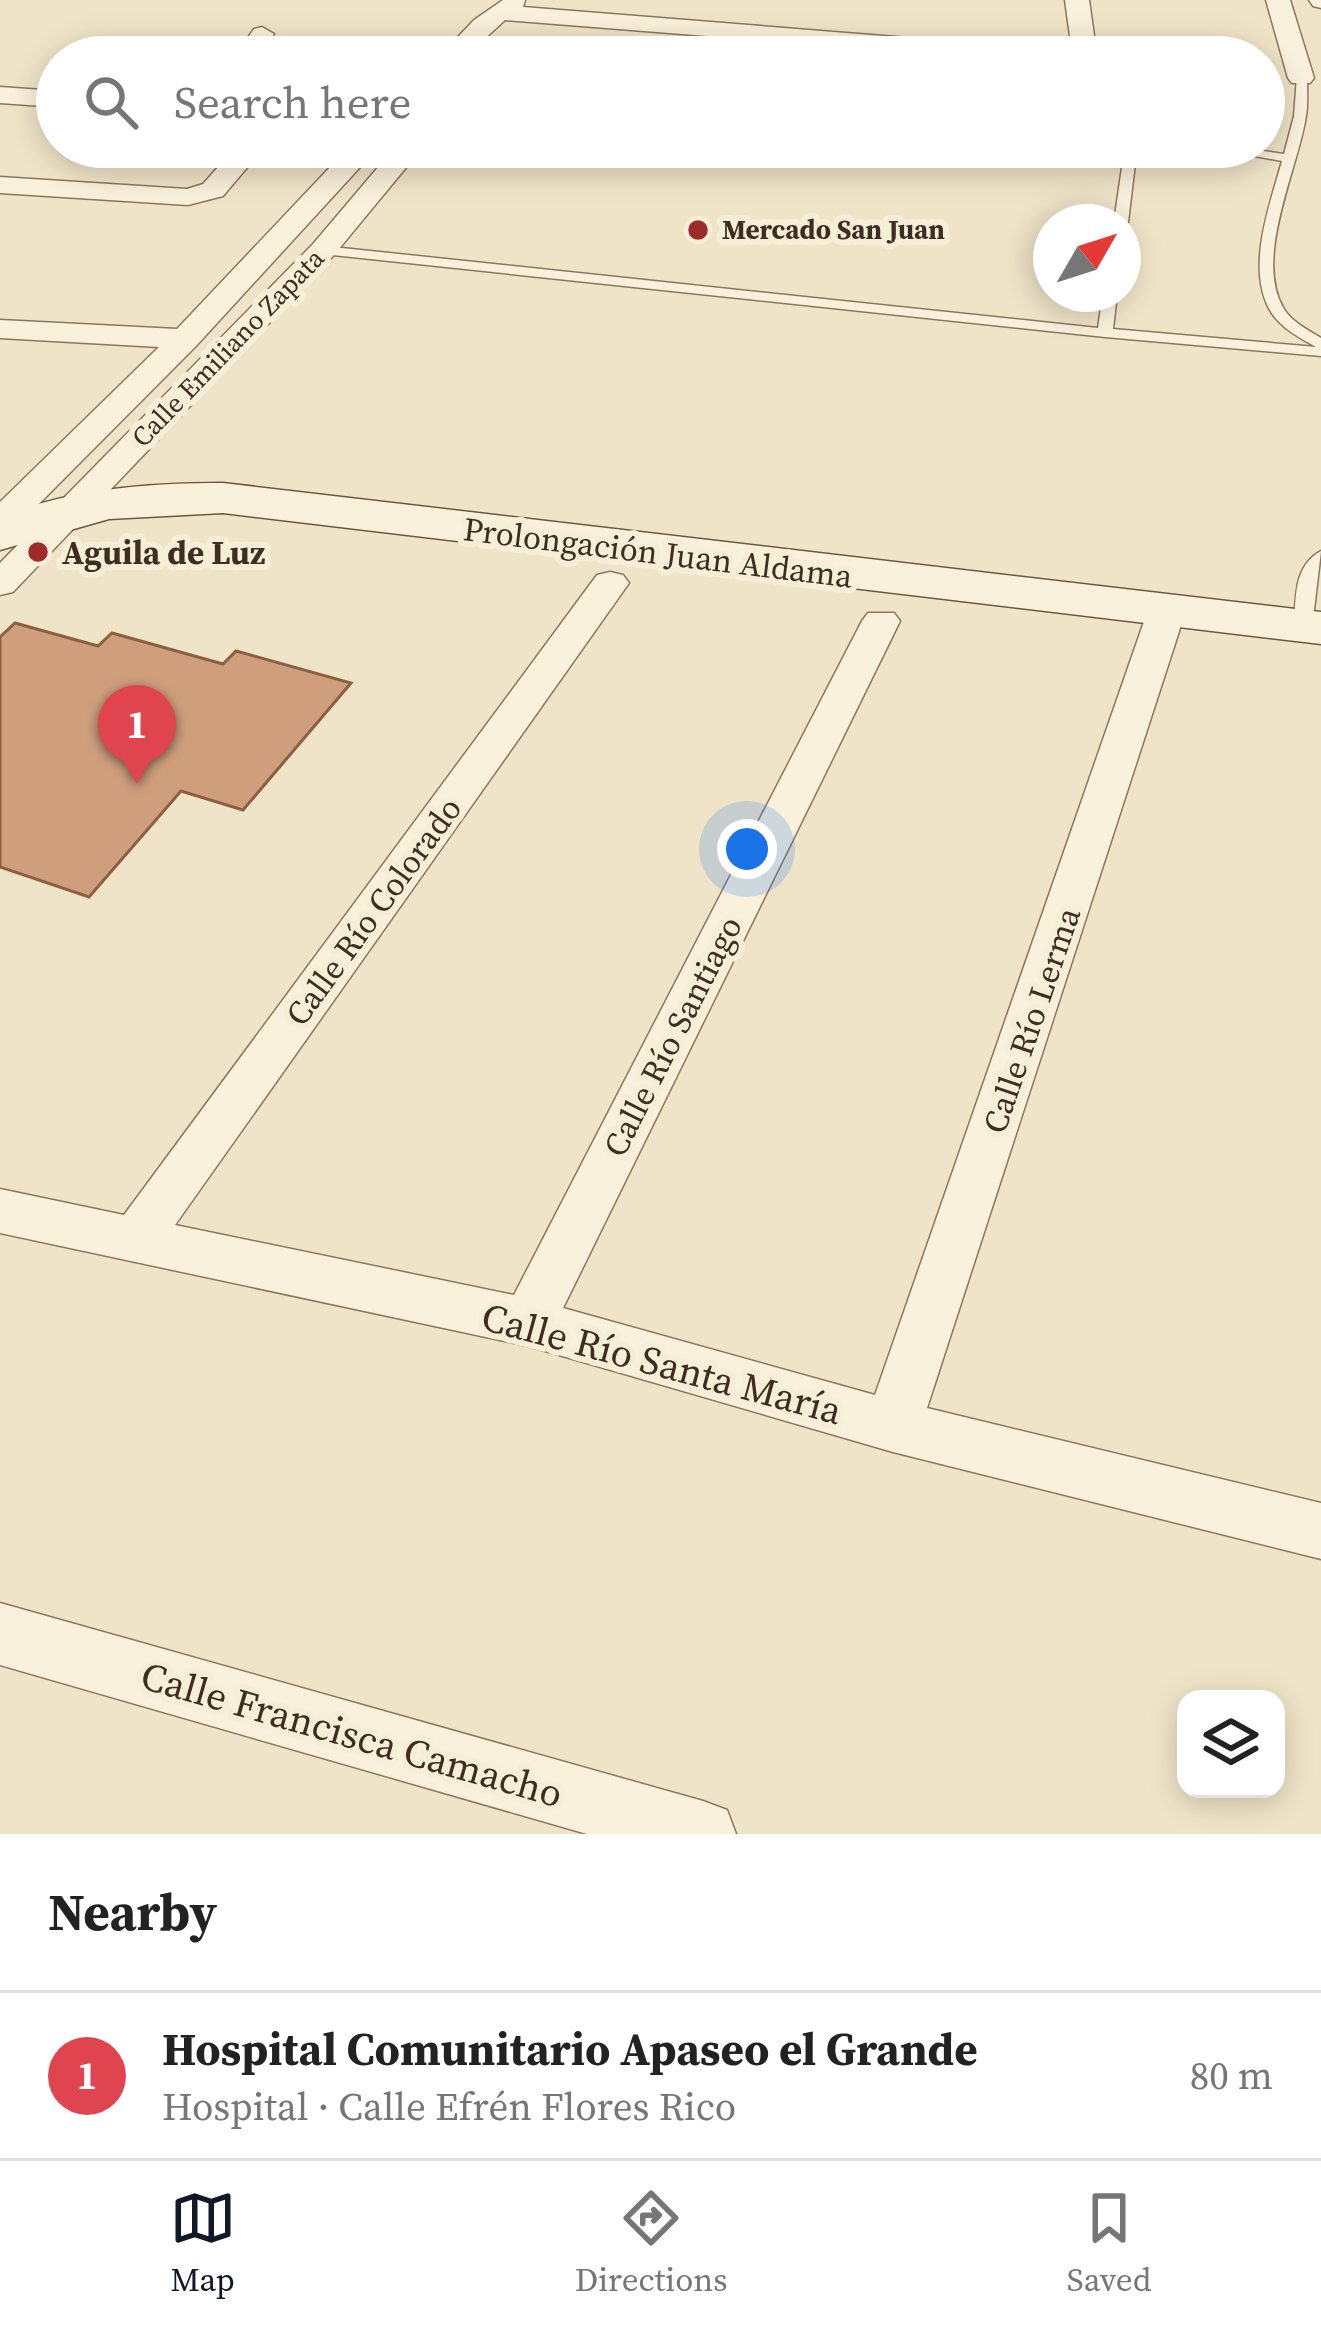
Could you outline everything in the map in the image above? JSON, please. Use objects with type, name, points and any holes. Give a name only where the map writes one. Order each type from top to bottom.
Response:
[{"type":"street","points":[[1077,0],[1082,36]]},
{"type":"street","points":[[1278,0],[1311,79]]},
{"type":"street","points":[[477,36],[512,7],[834,36]]},
{"type":"street","points":[[0,95],[36,98]]},
{"type":"street","points":[[0,184],[170,197],[213,190],[233,168]]},
{"type":"street","name":"Calle Emiliano Zapata","points":[[14,549],[185,339],[367,168]]},
{"type":"street","name":"Calle Emiliano Zapata","points":[[14,549],[323,250],[370,168]]},
{"type":"street","points":[[0,329],[185,339]]},
{"type":"street","name":"Prolongación Juan Aldama","points":[[14,549],[145,499],[223,498],[1161,632]]},
{"type":"street","name":"Prolongación Juan Aldama","points":[[14,549],[127,538],[308,546],[881,621],[1315,641]]},
{"type":"street","name":"Calle Río Colorado","points":[[136,1239],[610,584]]},
{"type":"street","name":"Calle Río Santiago","points":[[528,1322],[881,621]]},
{"type":"street","name":"Calle Río Lerma","points":[[893,1426],[1161,632]]},
{"type":"street","name":"Calle Río Santa María","points":[[0,1211],[528,1322],[893,1426],[1321,1531]]},
{"type":"street","name":"Calle Francisca Camacho","points":[[0,1634],[704,1834]]},
{"type":"lane","points":[[1285,163],[1311,79]]},
{"type":"lane","points":[[1300,117],[1321,116]]},
{"type":"lane","points":[[1123,204],[1128,168]]},
{"type":"lane","points":[[1284,168],[1270,244],[1273,305],[1287,323],[1321,348]]},
{"type":"lane","points":[[323,250],[1105,333],[1321,348]]},
{"type":"lane","points":[[1105,333],[1108,312]]},
{"type":"lane","points":[[1315,641],[1305,583],[1311,564],[1321,556]]},
{"type":"building","points":[[15,623],[98,646],[112,633],[223,664],[236,651],[351,683],[243,810],[181,791],[89,897],[0,867],[0,637]]},
{"type":"place","name":"Mercado San Juan","points":[[698,230]]},
{"type":"place","name":"Aguila de Luz","points":[[38,552]]},
{"type":"place","name":"Hospital Comunitario Apaseo el Grande","points":[[137,784]]}]
